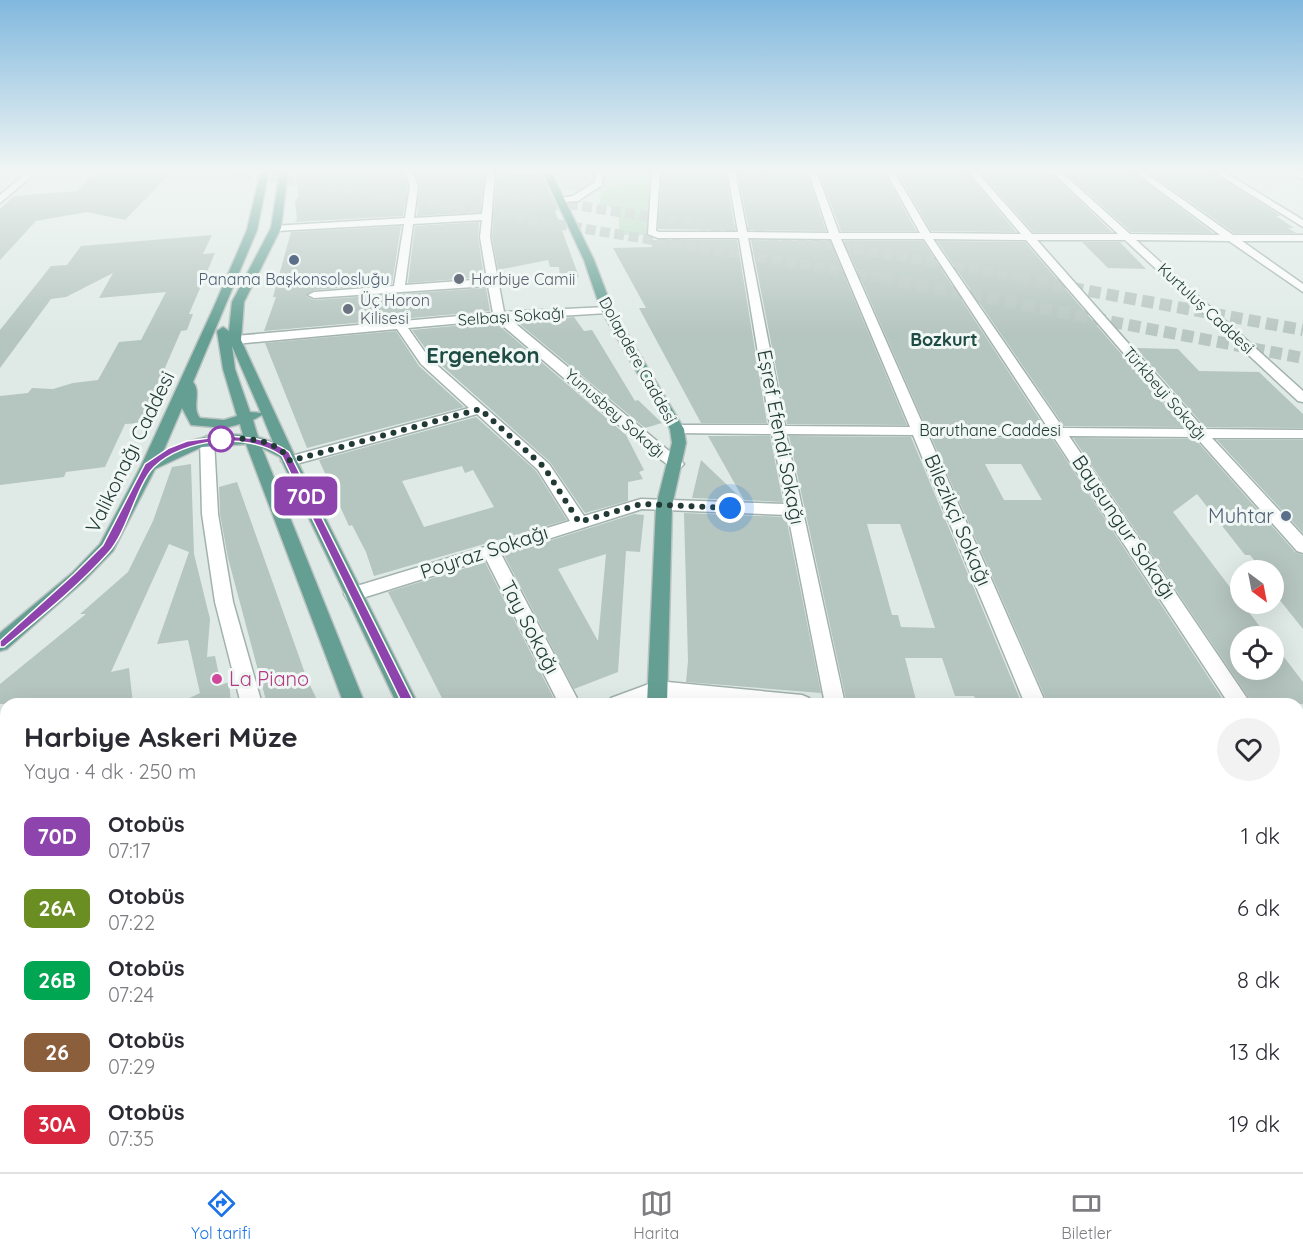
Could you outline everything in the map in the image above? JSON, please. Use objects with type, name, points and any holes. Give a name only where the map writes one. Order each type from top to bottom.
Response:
[{"type":"main road","name":"Valikonağı Caddesi","points":[[0,644],[78,577],[107,547],[149,466],[189,380],[253,225]]},
{"type":"main road","points":[[276,225],[238,302],[234,327],[235,340],[288,458],[405,698]]},
{"type":"main road","name":"Dolapdere Caddesi","points":[[573,225],[589,260],[607,310],[677,429],[680,443],[664,506],[657,696]]},
{"type":"main road","points":[[219,309],[229,369],[244,419],[353,698]]},
{"type":"main road","points":[[189,380],[191,390],[188,412],[196,422],[225,424],[255,414],[265,404]]},
{"type":"main road","points":[[149,466],[172,450],[207,440],[252,440],[276,447],[288,458]]},
{"type":"street","points":[[276,228],[331,225]]},
{"type":"street","points":[[399,289],[408,225]]},
{"type":"street","points":[[486,225],[485,237],[499,316]]},
{"type":"street","points":[[655,225],[655,233],[742,236],[1303,238]]},
{"type":"street","name":"Eşref Efendi Sokağı","points":[[740,225],[778,429],[834,698]]},
{"type":"street","name":"Bilezikçi Sokağı","points":[[831,225],[1033,698]]},
{"type":"street","name":"Baysungur Sokağı","points":[[920,225],[1237,698]]},
{"type":"street","name":"Türkbeyi Sokağı","points":[[1019,225],[1199,432],[1303,546]]},
{"type":"street","name":"Kurtuluş Caddesi","points":[[1115,225],[1303,398]]},
{"type":"street","points":[[1214,225],[1303,289]]},
{"type":"street","points":[[314,295],[492,282]]},
{"type":"street","name":"Selbaşı Sokağı","points":[[235,340],[499,316],[607,310]]},
{"type":"street","name":"Yunusbey Sokağı","points":[[499,316],[564,369],[635,435],[675,464]]},
{"type":"street","points":[[400,325],[425,361],[544,467],[579,522]]},
{"type":"street","points":[[288,458],[480,409]]},
{"type":"street","name":"Baruthane Caddesi","points":[[677,429],[1059,430],[1303,434]]},
{"type":"street","points":[[207,440],[210,514],[224,602],[250,698]]},
{"type":"street","name":"Poyraz Sokağı","points":[[353,594],[641,504],[795,510]]},
{"type":"street","name":"Tay Sokağı","points":[[490,550],[567,698]]},
{"type":"street","points":[[657,696],[693,698]]},
{"type":"green space","points":[[619,225],[647,225],[647,235],[619,235]]},
{"type":"building","points":[[0,225],[33,225],[0,260]]},
{"type":"building","points":[[479,225],[478,237],[484,277],[408,283],[415,226]]},
{"type":"building","points":[[493,225],[560,225],[579,277],[560,279],[559,267],[550,267],[548,260],[498,270],[492,237]]},
{"type":"building","points":[[658,225],[734,225],[735,230],[658,229]]},
{"type":"building","points":[[748,225],[824,225],[826,231],[749,230]]},
{"type":"building","points":[[839,225],[913,225],[916,231],[841,231]]},
{"type":"building","points":[[927,225],[1010,225],[1016,232],[931,231]]},
{"type":"building","points":[[1027,225],[1104,225],[1112,232],[1033,232]]},
{"type":"building","points":[[1123,225],[1202,225],[1213,233],[1131,232]]},
{"type":"building","points":[[1222,225],[1289,225],[1294,228],[1288,228],[1296,233],[1234,233]]},
{"type":"building","points":[[401,226],[392,284],[314,290],[306,296],[314,300],[486,288],[490,311],[264,331],[276,297],[273,297],[291,232]]},
{"type":"building","points":[[212,235],[203,254],[215,253],[189,314],[193,314],[187,330],[181,331],[141,423],[125,424],[105,467],[66,472],[64,477],[0,485],[0,396],[28,393],[32,388],[53,389],[73,383],[98,380],[119,342],[141,340],[166,292],[99,298],[113,273],[66,297],[51,299],[0,368],[0,330],[51,266],[67,265],[81,246]]},
{"type":"building","points":[[652,240],[737,240],[767,423],[701,423],[639,308],[646,308],[613,248],[652,247]]},
{"type":"building","points":[[751,240],[830,241],[907,425],[787,424]]},
{"type":"building","points":[[844,241],[923,241],[1044,426],[925,425]]},
{"type":"building","points":[[937,241],[1025,242],[1184,427],[1064,426]]},
{"type":"building","points":[[1082,242],[1120,242],[1146,269],[1108,268]]},
{"type":"building","points":[[574,317],[584,331],[592,330],[635,401],[638,400],[662,423],[645,428],[516,321]]},
{"type":"building","points":[[495,322],[626,435],[644,470],[639,472],[643,479],[628,482],[628,501],[585,513],[550,462],[431,356],[412,330]]},
{"type":"building","points":[[396,331],[419,366],[464,407],[307,448],[265,343]]},
{"type":"building","points":[[1136,348],[1178,349],[1199,371],[1259,372],[1303,414],[1303,428],[1205,427]]},
{"type":"building","points":[[476,417],[536,471],[567,520],[374,576],[366,552],[352,525],[349,526],[319,460]],"holes":[[[462,466],[465,473],[473,470],[494,507],[424,527],[402,481]]]},
{"type":"building","points":[[708,436],[770,436],[783,502],[744,500]]},
{"type":"building","points":[[789,436],[911,437],[1020,698],[955,696],[942,658],[905,658],[915,698],[846,698]],"holes":[[[867,524],[900,524],[935,628],[901,627],[898,615],[892,615]]]},
{"type":"building","points":[[931,437],[1052,438],[1222,698],[1045,698]],"holes":[[[985,464],[1021,464],[1042,500],[1004,500]]]},
{"type":"building","points":[[1073,438],[1195,439],[1295,552],[1303,555],[1303,629],[1284,605],[1284,560],[1254,560],[1250,555],[1245,555],[1197,494],[1173,512],[1230,587],[1230,614],[1250,614],[1259,626],[1230,626],[1230,670]]},
{"type":"building","points":[[1217,440],[1303,440],[1303,533]]},
{"type":"building","points":[[701,460],[743,500],[692,498]]},
{"type":"building","points":[[191,464],[194,554],[210,619],[207,657],[215,656],[221,685],[229,682],[230,698],[190,698],[200,693],[188,640],[157,644],[189,552],[169,544],[111,672],[129,668],[132,698],[0,698],[0,684],[86,614],[80,614],[128,572],[153,521],[172,467]]},
{"type":"building","points":[[237,482],[307,679],[316,698],[265,698],[228,558],[220,514],[219,487]]},
{"type":"building","points":[[684,513],[786,517],[821,693],[686,682],[688,661]]},
{"type":"building","points":[[634,514],[644,515],[640,552],[626,551],[618,672],[574,689],[504,555]],"holes":[[[606,554],[598,641],[558,569]]]},
{"type":"building","points":[[485,562],[553,698],[442,698],[388,592]]},
{"type":"building","points":[[1284,657],[1303,682],[1303,698],[1249,698],[1237,680],[1284,680]]},
{"type":"tunnel","points":[[560,225],[889,279]]},
{"type":"tunnel","points":[[699,225],[1026,279]]},
{"type":"tunnel","points":[[881,278],[1303,358]]},
{"type":"tunnel","points":[[1018,278],[1303,330]]},
{"type":"bus line","name":"70D","points":[[0,644],[78,577],[107,547],[149,466],[172,450],[190,443],[224,438],[252,440],[264,442],[286,454],[405,698]]},
{"type":"place","name":"Panama Başkonsolosluğu","points":[[294,260]]},
{"type":"place","name":"Harbiye Camii","points":[[459,279]]},
{"type":"place","name":"Üç Horon Kilisesi","points":[[348,309]]},
{"type":"place","name":"Muhtar","points":[[1286,516]]},
{"type":"place","name":"La Piano","points":[[217,679]]},
{"type":"district","name":"Bozkurt","points":[[944,340]]},
{"type":"district","name":"Ergenekon","points":[[483,355]]},
{"type":"route","points":[[221,439],[264,442],[286,454],[290,461],[480,409],[544,467],[579,522],[641,504],[730,508]]}]
